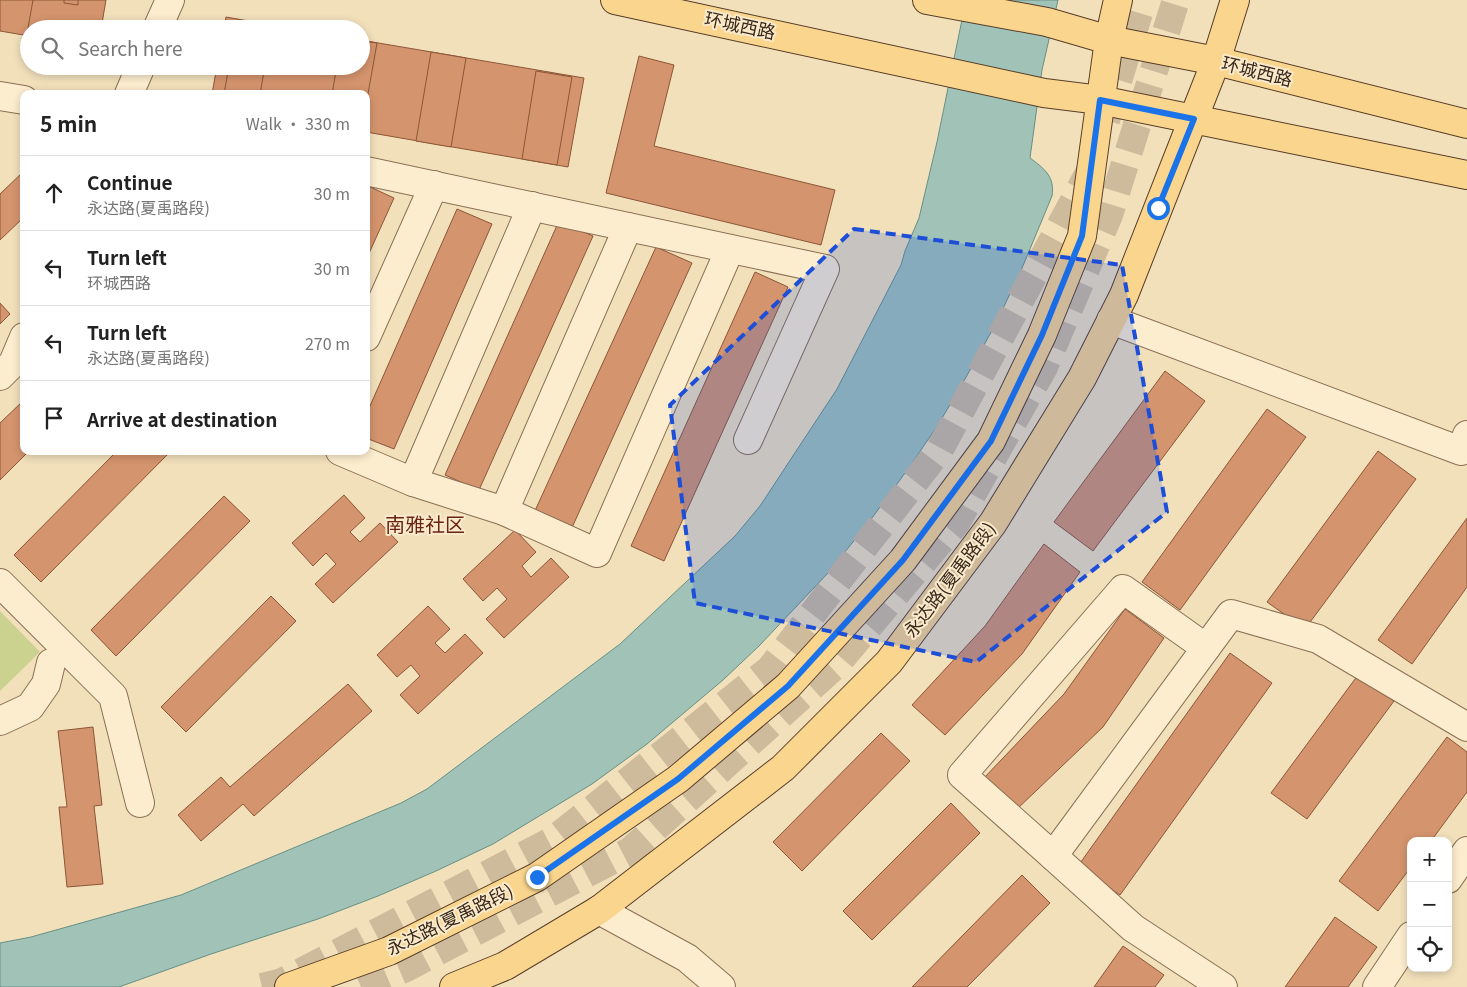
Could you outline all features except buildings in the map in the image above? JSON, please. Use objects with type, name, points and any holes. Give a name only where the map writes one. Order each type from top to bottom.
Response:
[{"type":"main road","name":"环城西路","points":[[616,0],[1044,93],[1100,100]]},
{"type":"main road","name":"环城西路","points":[[927,0],[1047,22],[1109,40],[1216,61],[1467,124]]},
{"type":"main road","name":"永达路(夏禹路段)","points":[[289,987],[389,951],[537,877],[678,779],[788,686],[903,560],[991,441],[1042,335],[1082,236],[1109,40],[1118,0]]},
{"type":"main road","name":"永达路(夏禹路段)","points":[[454,987],[505,966],[599,910],[783,768],[889,662],[993,523],[1082,378],[1124,295],[1216,61],[1235,0]]},
{"type":"main road","points":[[1100,100],[1467,175]]},
{"type":"street","points":[[162,20],[170,0]]},
{"type":"street","points":[[131,90],[137,75]]},
{"type":"street","points":[[0,96],[20,99]]},
{"type":"street","points":[[370,172],[825,270],[748,440]]},
{"type":"street","points":[[370,328],[434,185]]},
{"type":"street","points":[[413,482],[532,206]]},
{"type":"street","points":[[504,511],[628,227]]},
{"type":"street","points":[[349,455],[413,482],[504,511],[597,553],[730,249]]},
{"type":"street","points":[[1111,320],[1461,451],[1467,436]]},
{"type":"street","points":[[0,376],[13,363],[20,346]]},
{"type":"street","points":[[0,583],[113,696],[140,803]]},
{"type":"street","points":[[1206,648],[1123,589],[962,775],[1133,928],[1223,987]]},
{"type":"street","points":[[1053,856],[1231,614],[1318,639],[1467,727]]},
{"type":"street","points":[[0,721],[30,707],[46,684],[51,663]]},
{"type":"street","points":[[1452,873],[1467,851]]},
{"type":"street","points":[[599,910],[687,958],[721,987]]},
{"type":"street","points":[[1376,987],[1407,942]]},
{"type":"highlighted area","points":[[854,229],[1122,265],[1167,512],[976,662],[695,603],[670,405]]},
{"type":"green space","points":[[0,611],[40,652],[0,691]]},
{"type":"water","points":[[966,0],[1058,0],[1042,70],[1030,158],[1048,174],[1053,189],[1052,196],[1020,273],[994,327],[938,425],[869,522],[828,573],[759,646],[723,680],[647,744],[592,784],[493,844],[436,871],[318,919],[119,987],[0,987],[0,943],[31,937],[181,895],[401,803],[427,789],[620,644],[735,536],[760,506],[837,389],[901,265],[919,218],[937,142]]},
{"type":"tunnel","points":[[1106,120],[1143,0]]},
{"type":"tunnel","points":[[361,987],[406,968],[630,851],[836,665],[956,523],[1044,367],[1109,215],[1176,0]]},
{"type":"tunnel","points":[[262,987],[282,982],[553,840],[770,669],[940,449],[1091,169]]},
{"type":"district","name":"南雅社区","points":[[425,525]]},
{"type":"route","points":[[537,877],[678,779],[788,686],[903,560],[991,441],[1042,335],[1082,236],[1100,100],[1194,119],[1158,208]]}]
